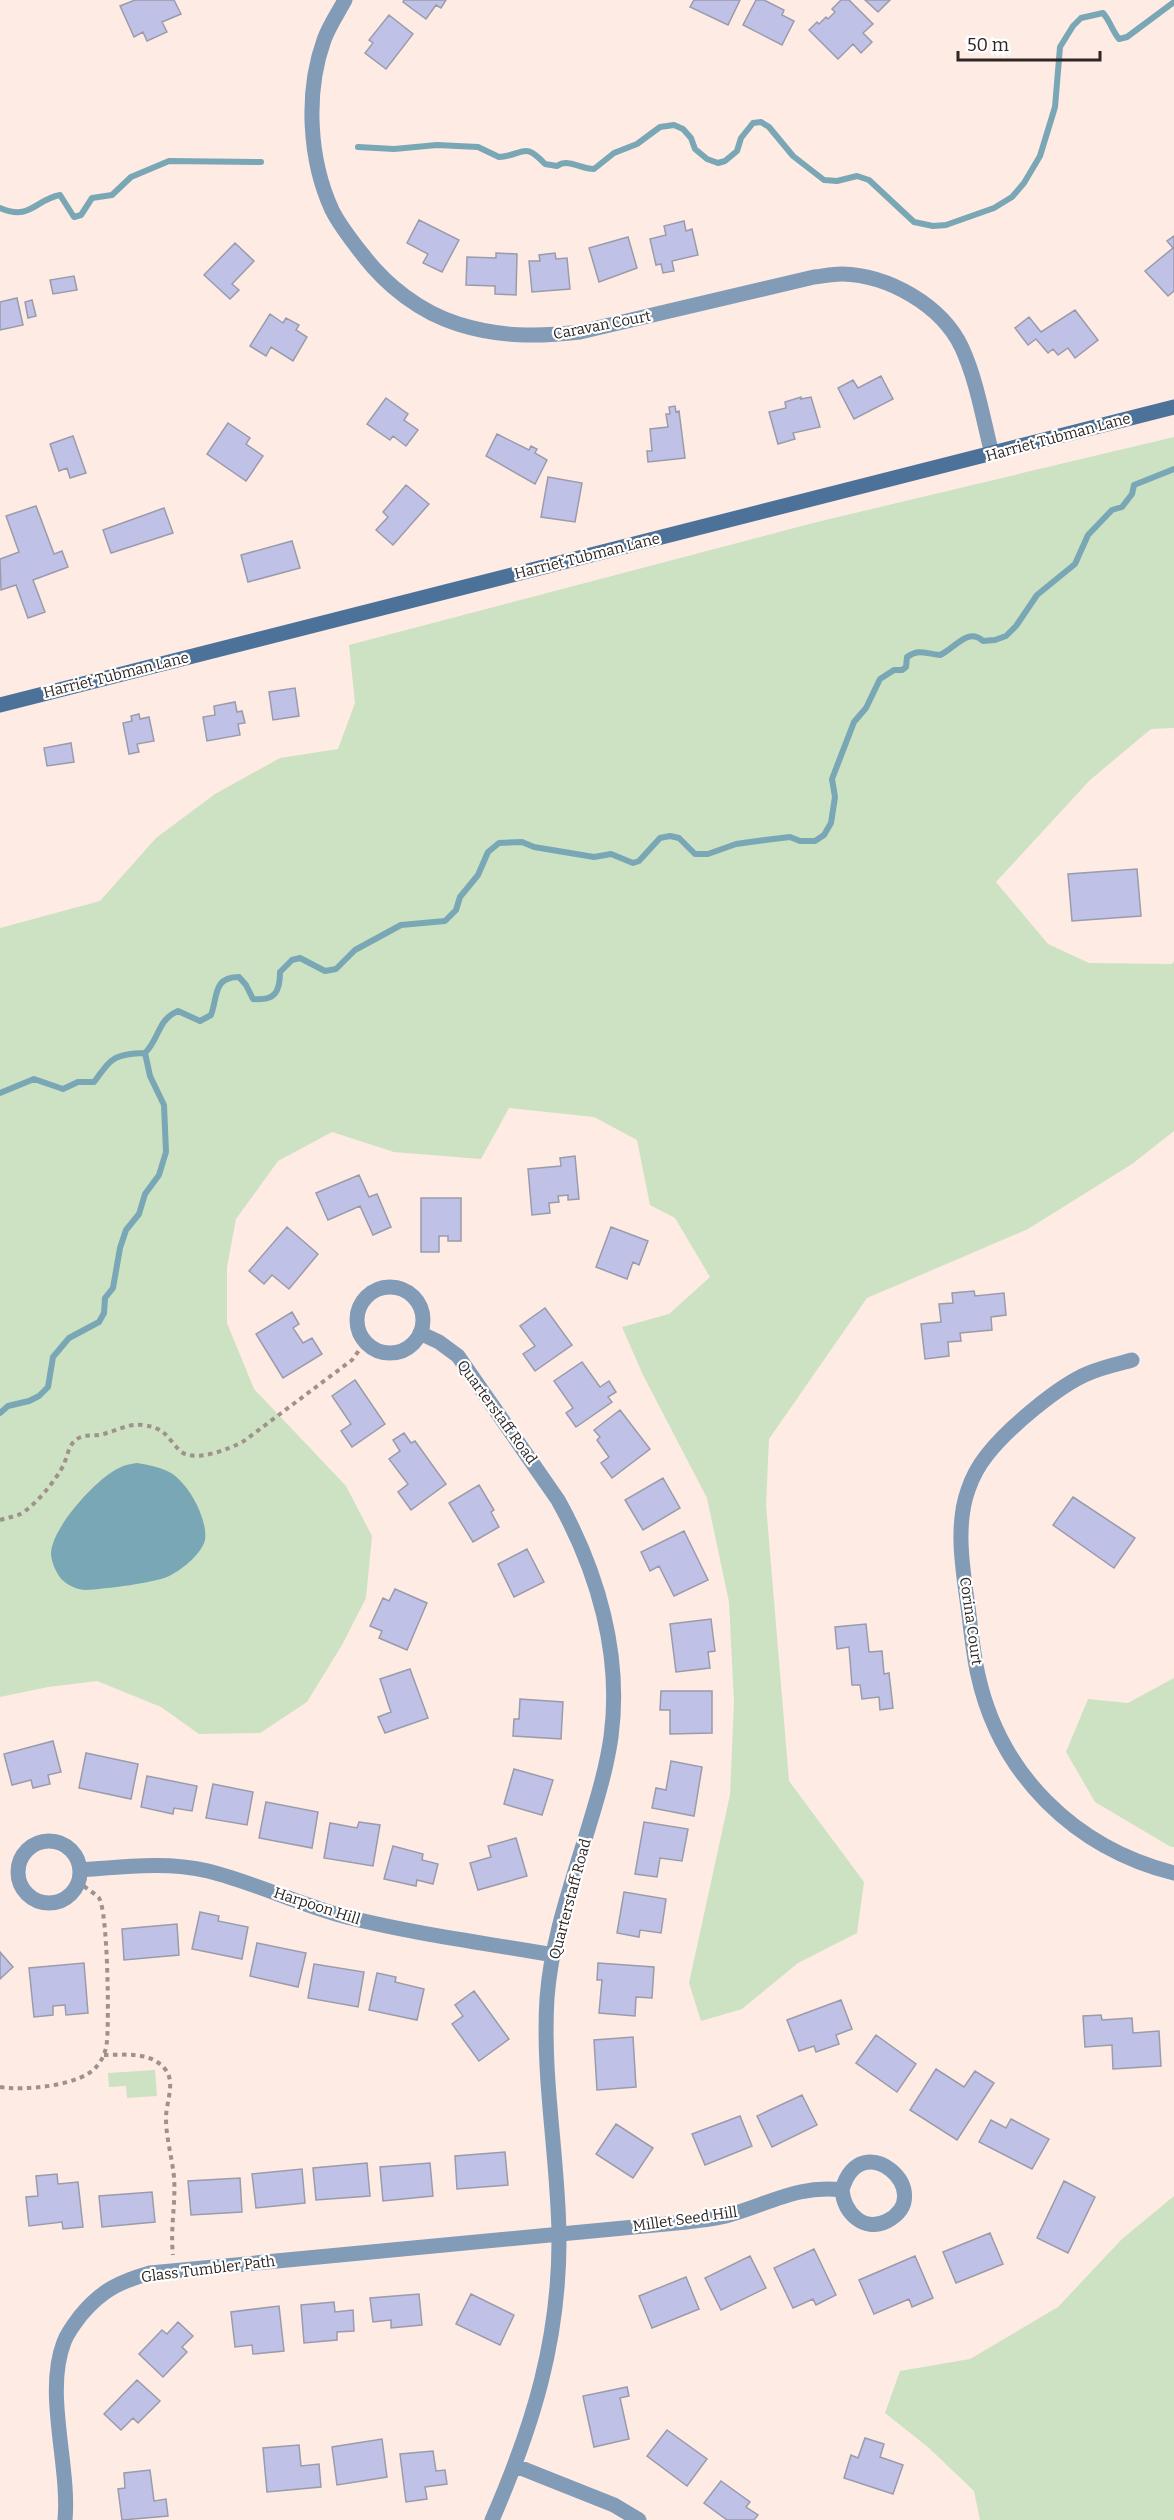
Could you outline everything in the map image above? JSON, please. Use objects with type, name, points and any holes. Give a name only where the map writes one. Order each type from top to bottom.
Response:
[{"type":"street","name":"Caravan Court","points":[[345,0],[324,40],[316,71],[312,102],[315,145],[321,179],[333,211],[355,245],[393,289],[430,312],[457,324],[511,336],[547,336],[580,332],[814,277],[842,274],[867,278],[915,297],[936,314],[950,330],[961,347],[970,370],[992,454]]},
{"type":"street","name":"Harriet Tubman Lane","points":[[0,705],[1174,407]]},
{"type":"street","points":[[383,1287],[396,1287],[411,1294],[418,1302],[422,1313],[420,1333],[409,1347],[399,1352],[385,1353],[365,1342],[356,1323],[358,1310],[363,1300],[371,1292],[383,1287]]},
{"type":"street","name":"Quarterstaff Road","points":[[420,1333],[439,1341],[458,1356],[558,1500],[587,1558],[597,1587],[607,1627],[614,1674],[611,1738],[603,1777],[565,1905],[547,1996],[547,2071],[559,2234],[559,2273],[551,2345],[533,2416],[516,2466],[492,2520]]},
{"type":"street","name":"Corina Court","points":[[1132,1360],[1088,1373],[1063,1387],[1023,1420],[987,1455],[967,1493],[963,1513],[965,1584],[978,1675],[988,1708],[1011,1758],[1049,1805],[1098,1843],[1126,1858],[1174,1873]]},
{"type":"street","name":"Harpoon Hill","points":[[80,1876],[159,1866],[206,1870],[343,1916],[384,1926],[554,1955]]},
{"type":"street","points":[[873,2162],[885,2164],[893,2170],[901,2180],[904,2200],[890,2219],[873,2224],[853,2216],[843,2200],[842,2190],[852,2170],[860,2165],[873,2162]]},
{"type":"street","name":"Millet Seed Hill","points":[[559,2234],[727,2216],[796,2192],[823,2187],[842,2190]]},
{"type":"street","name":"Glass Tumbler Path","points":[[65,2520],[67,2500],[57,2394],[58,2367],[64,2341],[91,2303],[110,2287],[150,2273],[175,2270],[559,2234]]},
{"type":"street","points":[[516,2466],[614,2505],[639,2520]]},
{"type":"path","points":[[0,1520],[19,1515],[29,1508],[55,1477],[73,1441],[83,1436],[102,1434],[130,1425],[142,1424],[160,1430],[172,1439],[180,1451],[186,1455],[227,1450],[244,1441],[352,1360],[365,1342]]},
{"type":"path","points":[[0,2087],[30,2088],[58,2084],[95,2069],[104,2055],[107,2013],[105,1924],[99,1898],[80,1876]]},
{"type":"path","points":[[104,2055],[144,2056],[154,2060],[165,2069],[170,2077],[166,2118],[174,2176],[175,2205],[171,2226],[175,2270]]},
{"type":"green space","points":[[1174,437],[1174,728],[1151,729],[1090,780],[996,882],[1048,944],[1089,963],[1172,964],[1174,961],[1174,1131],[1132,1164],[1028,1229],[867,1298],[769,1439],[766,1505],[789,1781],[864,1882],[857,1933],[798,1963],[742,2009],[701,2021],[689,1983],[730,1795],[734,1702],[729,1602],[707,1498],[643,1375],[622,1327],[669,1314],[710,1277],[675,1218],[650,1205],[637,1140],[594,1117],[509,1108],[481,1159],[394,1152],[332,1132],[278,1161],[236,1219],[227,1267],[227,1323],[254,1389],[346,1486],[372,1536],[366,1598],[342,1645],[307,1702],[260,1733],[199,1734],[161,1707],[97,1681],[48,1687],[0,1697],[0,928],[100,901],[156,838],[215,794],[280,758],[338,749],[355,703],[349,645],[817,522]]},
{"type":"green space","points":[[1174,1678],[1174,1847],[1171,1847],[1095,1802],[1066,1752],[1088,1699],[1128,1703]]},
{"type":"green space","points":[[155,2070],[157,2096],[127,2098],[126,2086],[109,2087],[108,2073]]},
{"type":"green space","points":[[1174,2196],[1174,2520],[980,2520],[974,2491],[929,2448],[885,2413],[900,2371],[970,2359],[1058,2307],[1122,2239]]},
{"type":"water","points":[[137,1463],[167,1471],[184,1485],[200,1512],[205,1532],[203,1545],[186,1565],[155,1581],[82,1590],[64,1582],[55,1569],[51,1555],[58,1532],[76,1506],[99,1482],[121,1467]]},
{"type":"building","points":[[135,0],[174,0],[181,14],[162,22],[167,32],[147,41],[143,32],[134,37],[120,6]]},
{"type":"building","points":[[404,0],[446,0],[441,8],[436,5],[426,19],[403,2]]},
{"type":"building","points":[[694,0],[740,0],[728,25],[690,7]]},
{"type":"building","points":[[756,0],[764,0],[784,10],[782,15],[794,21],[782,45],[743,25]]},
{"type":"building","points":[[841,0],[849,0],[873,24],[863,33],[872,42],[861,53],[853,44],[838,59],[809,30],[817,22],[819,24],[826,17],[828,19],[835,12],[832,9]]},
{"type":"building","points":[[865,0],[890,0],[878,12]]},
{"type":"building","points":[[389,15],[413,34],[386,69],[365,53],[373,43],[369,40]]},
{"type":"building","points":[[419,220],[459,240],[442,272],[423,263],[428,254],[407,243]]},
{"type":"building","points":[[684,221],[686,231],[692,229],[698,255],[672,261],[674,271],[663,273],[661,264],[656,265],[650,239],[666,235],[664,226]]},
{"type":"building","points":[[1174,236],[1174,291],[1168,296],[1145,271],[1173,248],[1167,241]]},
{"type":"building","points":[[628,237],[637,268],[599,282],[589,248]]},
{"type":"building","points":[[235,243],[254,261],[232,284],[239,290],[230,299],[204,275]]},
{"type":"building","points":[[496,253],[517,254],[516,295],[495,294],[495,286],[466,285],[467,257],[496,258]]},
{"type":"building","points":[[555,253],[556,259],[567,258],[570,289],[532,292],[529,261],[540,261],[539,255]]},
{"type":"building","points":[[74,276],[77,290],[53,294],[50,280]]},
{"type":"building","points":[[17,298],[23,325],[0,330],[0,302]]},
{"type":"building","points":[[32,300],[36,316],[28,318],[25,302]]},
{"type":"building","points":[[1075,310],[1098,340],[1075,358],[1068,348],[1058,355],[1053,349],[1048,353],[1036,339],[1028,345],[1015,328],[1029,317],[1041,332]]},
{"type":"building","points":[[270,314],[283,323],[286,318],[299,325],[296,330],[307,337],[293,361],[271,347],[266,356],[250,346]]},
{"type":"building","points":[[881,376],[893,399],[854,419],[838,388],[853,380],[858,388]]},
{"type":"building","points":[[801,397],[801,399],[811,397],[820,427],[793,433],[795,439],[778,444],[769,412],[786,408],[785,402]]},
{"type":"building","points":[[386,398],[408,414],[404,420],[418,430],[406,446],[393,436],[390,440],[367,424]]},
{"type":"building","points":[[675,406],[676,412],[679,411],[685,458],[648,462],[647,451],[652,451],[650,429],[668,427],[666,414],[670,414],[669,407]]},
{"type":"building","points":[[228,423],[250,438],[246,444],[263,456],[246,481],[207,454]]},
{"type":"building","points":[[497,434],[529,450],[531,446],[537,449],[535,453],[547,460],[535,484],[486,456]]},
{"type":"building","points":[[73,436],[86,473],[70,478],[67,468],[59,471],[50,444]]},
{"type":"building","points":[[548,477],[582,483],[575,522],[541,517]]},
{"type":"building","points":[[406,485],[429,504],[393,545],[376,530],[388,517],[383,512]]},
{"type":"building","points":[[36,506],[54,554],[62,551],[68,567],[33,580],[45,612],[28,618],[16,585],[1,590],[0,559],[19,552],[6,516]]},
{"type":"building","points":[[164,508],[173,533],[111,553],[103,530]]},
{"type":"building","points":[[292,541],[300,568],[248,582],[241,555]]},
{"type":"building","points":[[295,688],[299,716],[273,720],[269,692]]},
{"type":"building","points":[[235,702],[237,712],[242,711],[245,723],[238,724],[240,735],[207,741],[203,717],[215,715],[214,706]]},
{"type":"building","points":[[139,714],[140,719],[149,717],[154,741],[137,744],[139,752],[129,754],[123,723],[132,721],[131,716]]},
{"type":"building","points":[[71,743],[74,762],[47,766],[44,748]]},
{"type":"building","points":[[1137,869],[1141,916],[1072,921],[1068,874]]},
{"type":"building","points":[[575,1156],[579,1199],[568,1200],[568,1195],[558,1196],[559,1202],[549,1203],[550,1213],[532,1215],[528,1169],[561,1166],[560,1158]]},
{"type":"building","points":[[359,1175],[369,1197],[377,1194],[391,1227],[373,1235],[360,1206],[328,1220],[316,1193]]},
{"type":"building","points":[[421,1198],[461,1198],[461,1241],[448,1241],[448,1236],[439,1236],[439,1252],[421,1252]]},
{"type":"building","points":[[287,1227],[318,1254],[289,1289],[272,1275],[264,1284],[249,1271]]},
{"type":"building","points":[[611,1227],[648,1241],[639,1265],[633,1262],[627,1279],[596,1267]]},
{"type":"building","points":[[974,1291],[975,1296],[1004,1293],[1006,1315],[991,1317],[992,1330],[960,1333],[961,1341],[948,1342],[949,1356],[925,1359],[921,1324],[941,1322],[939,1304],[953,1303],[952,1293]]},
{"type":"building","points":[[545,1308],[572,1345],[535,1371],[523,1354],[535,1346],[520,1326]]},
{"type":"building","points":[[292,1312],[299,1324],[293,1328],[303,1343],[312,1338],[322,1354],[283,1378],[256,1334]]},
{"type":"building","points":[[582,1362],[600,1387],[609,1381],[616,1392],[608,1397],[612,1402],[576,1427],[566,1413],[573,1408],[554,1381]]},
{"type":"building","points":[[355,1380],[385,1424],[352,1447],[341,1431],[351,1424],[332,1396]]},
{"type":"building","points":[[620,1410],[650,1449],[612,1478],[601,1463],[609,1457],[597,1440],[600,1437],[594,1430]]},
{"type":"building","points":[[404,1433],[411,1443],[415,1441],[446,1484],[411,1510],[398,1492],[408,1484],[389,1459],[400,1451],[393,1440]]},
{"type":"building","points":[[663,1478],[680,1508],[643,1530],[625,1500]]},
{"type":"building","points":[[479,1485],[494,1510],[491,1512],[499,1527],[473,1542],[449,1503]]},
{"type":"building","points":[[1073,1497],[1135,1538],[1114,1568],[1053,1525]]},
{"type":"building","points":[[684,1531],[708,1580],[674,1596],[659,1566],[650,1571],[641,1552]]},
{"type":"building","points":[[527,1549],[544,1582],[514,1597],[498,1564]]},
{"type":"building","points":[[395,1589],[427,1603],[407,1650],[379,1638],[382,1631],[370,1626],[383,1598],[389,1601]]},
{"type":"building","points":[[711,1619],[715,1651],[708,1652],[710,1668],[676,1672],[670,1624]]},
{"type":"building","points":[[866,1624],[869,1652],[882,1651],[884,1674],[889,1673],[893,1708],[880,1710],[879,1697],[862,1699],[860,1685],[852,1685],[849,1647],[837,1649],[835,1627]]},
{"type":"building","points":[[410,1669],[428,1718],[385,1733],[378,1717],[391,1712],[380,1679]]},
{"type":"building","points":[[661,1691],[712,1691],[712,1733],[670,1734],[670,1710],[660,1710]]},
{"type":"building","points":[[520,1699],[563,1702],[561,1739],[513,1736],[514,1719],[519,1719]]},
{"type":"building","points":[[53,1741],[61,1772],[48,1775],[50,1784],[33,1788],[31,1780],[12,1785],[4,1754]]},
{"type":"building","points":[[86,1753],[138,1764],[131,1799],[79,1788]]},
{"type":"building","points":[[671,1761],[702,1767],[694,1816],[652,1808],[656,1788],[666,1790]]},
{"type":"building","points":[[514,1769],[553,1780],[542,1815],[504,1804]]},
{"type":"building","points":[[147,1776],[197,1786],[192,1811],[174,1808],[173,1814],[141,1807]]},
{"type":"building","points":[[213,1784],[253,1792],[247,1825],[206,1818]]},
{"type":"building","points":[[266,1802],[318,1812],[312,1848],[259,1838]]},
{"type":"building","points":[[359,1822],[380,1825],[373,1866],[324,1858],[330,1823],[357,1828]]},
{"type":"building","points":[[644,1822],[688,1829],[682,1861],[660,1858],[657,1877],[635,1874]]},
{"type":"building","points":[[516,1838],[527,1876],[478,1890],[470,1863],[491,1857],[488,1846]]},
{"type":"building","points":[[393,1846],[423,1854],[422,1860],[438,1864],[433,1884],[417,1880],[416,1886],[384,1879]]},
{"type":"building","points":[[624,1892],[666,1899],[661,1933],[640,1930],[639,1937],[617,1933]]},
{"type":"building","points":[[200,1912],[219,1916],[218,1921],[248,1927],[242,1959],[192,1949]]},
{"type":"building","points":[[177,1924],[179,1955],[124,1960],[122,1929]]},
{"type":"building","points":[[257,1943],[306,1953],[298,1987],[250,1976]]},
{"type":"building","points":[[0,1952],[13,1967],[0,1979]]},
{"type":"building","points":[[84,1963],[88,2013],[66,2015],[65,2005],[53,2006],[53,2015],[34,2017],[29,1968]]},
{"type":"building","points":[[598,1963],[654,1967],[652,1998],[636,1997],[635,2016],[599,2013],[602,1980],[597,1980]]},
{"type":"building","points":[[314,1964],[364,1972],[358,2007],[308,1998]]},
{"type":"building","points":[[377,1973],[396,1977],[395,1982],[424,1989],[417,2020],[369,2010]]},
{"type":"building","points":[[474,1991],[509,2039],[479,2061],[452,2024],[463,2016],[455,2005]]},
{"type":"building","points":[[841,2000],[852,2029],[836,2035],[839,2044],[816,2052],[814,2046],[799,2051],[787,2020]]},
{"type":"building","points":[[1101,2015],[1102,2020],[1132,2018],[1133,2033],[1159,2031],[1161,2066],[1113,2069],[1112,2045],[1085,2047],[1083,2016]]},
{"type":"building","points":[[876,2035],[916,2064],[897,2092],[856,2063]]},
{"type":"building","points":[[633,2037],[636,2087],[597,2090],[594,2040]]},
{"type":"building","points":[[936,2069],[964,2087],[975,2071],[994,2083],[957,2140],[910,2110]]},
{"type":"building","points":[[802,2095],[817,2125],[772,2147],[757,2116]]},
{"type":"building","points":[[740,2116],[752,2146],[705,2165],[692,2134]]},
{"type":"building","points":[[1011,2119],[1049,2139],[1032,2169],[979,2142],[991,2120],[1006,2128]]},
{"type":"building","points":[[616,2124],[653,2148],[633,2178],[596,2154]]},
{"type":"building","points":[[505,2152],[508,2185],[457,2189],[455,2156]]},
{"type":"building","points":[[367,2163],[370,2196],[316,2200],[313,2168]]},
{"type":"building","points":[[430,2163],[433,2196],[383,2201],[380,2167]]},
{"type":"building","points":[[302,2169],[305,2203],[256,2208],[252,2174]]},
{"type":"building","points":[[57,2174],[58,2184],[78,2182],[83,2227],[63,2229],[62,2222],[29,2226],[26,2197],[38,2196],[36,2176]]},
{"type":"building","points":[[240,2178],[242,2212],[191,2215],[188,2181]]},
{"type":"building","points":[[1064,2181],[1095,2197],[1068,2253],[1037,2238]]},
{"type":"building","points":[[152,2192],[155,2222],[102,2227],[99,2196]]},
{"type":"building","points":[[990,2233],[1003,2264],[956,2283],[943,2252]]},
{"type":"building","points":[[814,2249],[836,2295],[816,2305],[813,2299],[793,2308],[774,2268]]},
{"type":"building","points":[[750,2256],[766,2288],[721,2310],[705,2278]]},
{"type":"building","points":[[915,2256],[933,2298],[912,2307],[909,2299],[874,2314],[859,2280]]},
{"type":"building","points":[[686,2277],[699,2309],[652,2328],[639,2296]]},
{"type":"building","points":[[419,2294],[422,2325],[391,2328],[391,2320],[373,2322],[370,2298]]},
{"type":"building","points":[[471,2294],[514,2315],[500,2345],[456,2324]]},
{"type":"building","points":[[334,2302],[335,2312],[353,2310],[354,2331],[337,2332],[337,2340],[304,2343],[301,2305]]},
{"type":"building","points":[[279,2306],[284,2351],[253,2354],[252,2345],[235,2347],[231,2312]]},
{"type":"building","points":[[178,2322],[193,2336],[182,2347],[187,2352],[163,2377],[139,2354],[162,2330],[167,2334]]},
{"type":"building","points":[[137,2380],[160,2401],[138,2423],[133,2418],[121,2430],[104,2414]]},
{"type":"building","points":[[627,2387],[629,2396],[620,2398],[629,2439],[594,2447],[583,2396]]},
{"type":"building","points":[[667,2430],[707,2459],[687,2486],[647,2456]]},
{"type":"building","points":[[865,2438],[884,2444],[880,2457],[903,2465],[893,2494],[844,2478],[851,2455],[858,2458]]},
{"type":"building","points":[[382,2439],[387,2477],[337,2485],[332,2447]]},
{"type":"building","points":[[299,2445],[301,2466],[319,2464],[321,2487],[267,2492],[263,2448]]},
{"type":"building","points":[[433,2451],[436,2471],[445,2470],[447,2484],[425,2487],[427,2499],[406,2502],[400,2454]]},
{"type":"building","points":[[150,2470],[154,2501],[166,2499],[168,2516],[122,2520],[118,2489],[125,2488],[124,2473]]},
{"type":"building","points":[[721,2481],[750,2502],[746,2507],[758,2515],[754,2520],[727,2520],[704,2503]]},
{"type":"waterway","points":[[358,147],[394,149],[437,145],[478,147],[499,157],[528,151],[545,164],[557,166],[570,163],[594,169],[614,153],[637,144],[660,127],[674,125],[683,129],[691,138],[695,149],[707,159],[718,163],[725,161],[737,151],[741,138],[753,123],[761,122],[769,127],[793,156],[824,180],[837,181],[857,176],[869,180],[914,222],[933,226],[946,225],[994,208],[1012,197],[1024,183],[1040,156],[1055,107],[1060,47],[1081,18],[1103,13],[1119,39],[1127,37],[1174,2]]},
{"type":"waterway","points":[[0,208],[10,211],[26,211],[60,195],[74,217],[81,215],[92,198],[112,195],[131,177],[169,161],[261,162]]},
{"type":"waterway","points":[[0,1093],[34,1079],[63,1089],[78,1082],[94,1082],[114,1059],[120,1056],[145,1053],[162,1024],[171,1015],[178,1011],[200,1021],[211,1015],[218,989],[225,980],[239,977],[253,999],[271,997],[279,985],[280,972],[292,960],[300,958],[325,971],[336,969],[355,950],[401,925],[445,921],[456,910],[460,897],[478,875],[488,852],[499,843],[522,842],[534,847],[594,857],[611,854],[633,863],[639,861],[660,838],[670,836],[679,838],[695,854],[708,854],[736,844],[790,837],[800,841],[815,841],[824,835],[831,823],[835,797],[832,779],[854,722],[866,708],[880,679],[894,670],[902,670],[906,667],[907,657],[915,653],[940,655],[967,637],[977,637],[983,641],[1006,636],[1016,626],[1037,595],[1075,564],[1088,535],[1112,510],[1122,507],[1132,494],[1134,485],[1174,469]]},
{"type":"waterway","points":[[0,1413],[8,1406],[39,1396],[48,1387],[53,1357],[69,1338],[99,1322],[104,1313],[105,1298],[113,1288],[120,1248],[126,1230],[139,1214],[145,1194],[159,1175],[166,1152],[164,1105],[150,1076],[145,1053]]}]
